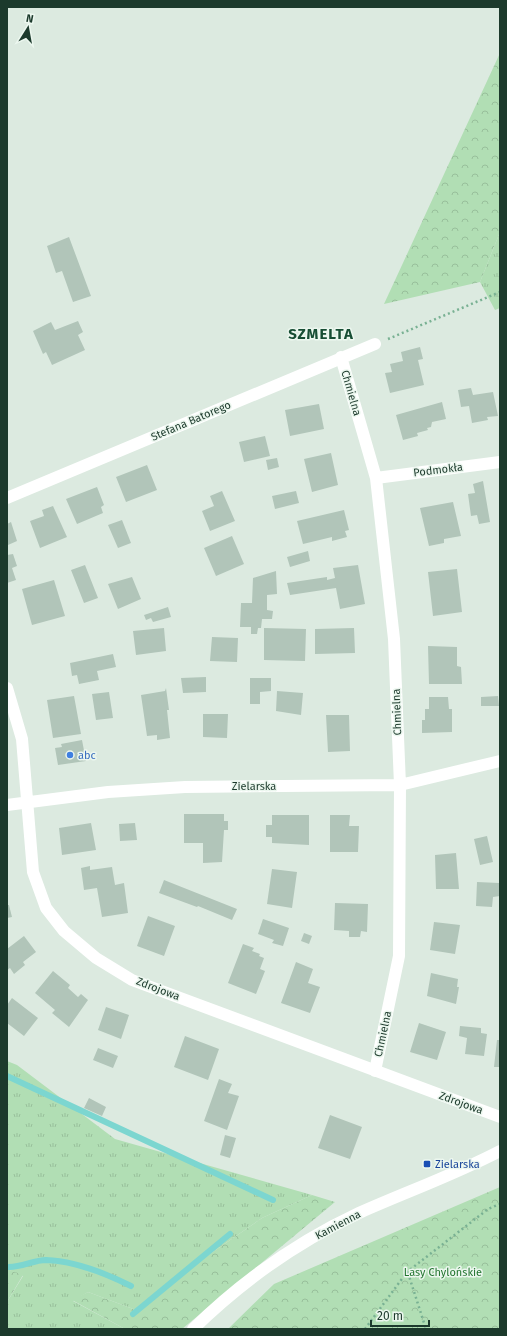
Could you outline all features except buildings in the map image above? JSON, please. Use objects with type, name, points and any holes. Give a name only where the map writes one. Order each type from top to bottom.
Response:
[{"type":"street","name":"Stefana Batorego","points":[[7,498],[375,344]]},
{"type":"street","name":"Chmielna","points":[[341,357],[376,478],[394,639],[400,785],[400,956],[375,1071]]},
{"type":"street","name":"Podmokła","points":[[376,478],[500,462]]},
{"type":"street","name":"Zdrojowa","points":[[7,688],[22,740],[33,872],[46,908],[64,931],[96,958],[132,980],[500,1117]]},
{"type":"street","name":"Zielarska","points":[[7,805],[108,792],[185,787],[400,785],[500,761]]},
{"type":"street","name":"Kamienna","points":[[193,1329],[217,1306],[243,1285],[288,1253],[325,1231],[359,1213],[434,1182],[500,1151]]},
{"type":"path","points":[[375,344],[500,292]]},
{"type":"path","points":[[365,1329],[407,1272],[488,1209],[500,1204]]},
{"type":"path","points":[[407,1272],[426,1329]]},
{"type":"green space","points":[[500,53],[500,232],[480,282],[384,304]]},
{"type":"green space","points":[[500,232],[500,308],[495,310],[480,282]]},
{"type":"green space","points":[[7,1061],[17,1065],[115,1139],[312,1195],[262,1218],[188,1269],[136,1310],[88,1292],[73,1301],[125,1329],[7,1329],[7,1302],[23,1276],[7,1269]]},
{"type":"green space","name":"Lasy Chylońskie","points":[[500,1187],[500,1329],[228,1329],[274,1284]]},
{"type":"green space","points":[[312,1195],[335,1202],[182,1329],[125,1329],[72,1300],[88,1292],[136,1310],[188,1269],[262,1218]]},
{"type":"green space","points":[[7,1269],[23,1275],[7,1302]]},
{"type":"waterway","points":[[7,1076],[273,1200]]},
{"type":"waterway","points":[[133,1314],[230,1234]]},
{"type":"waterway","points":[[7,1267],[41,1260],[57,1261],[90,1268],[131,1286]]},
{"type":"place","name":"abc","points":[[70,755]]},
{"type":"place","name":"Zielarska","points":[[427,1164]]},
{"type":"district","name":"SZMELTA","points":[[321,334]]}]
